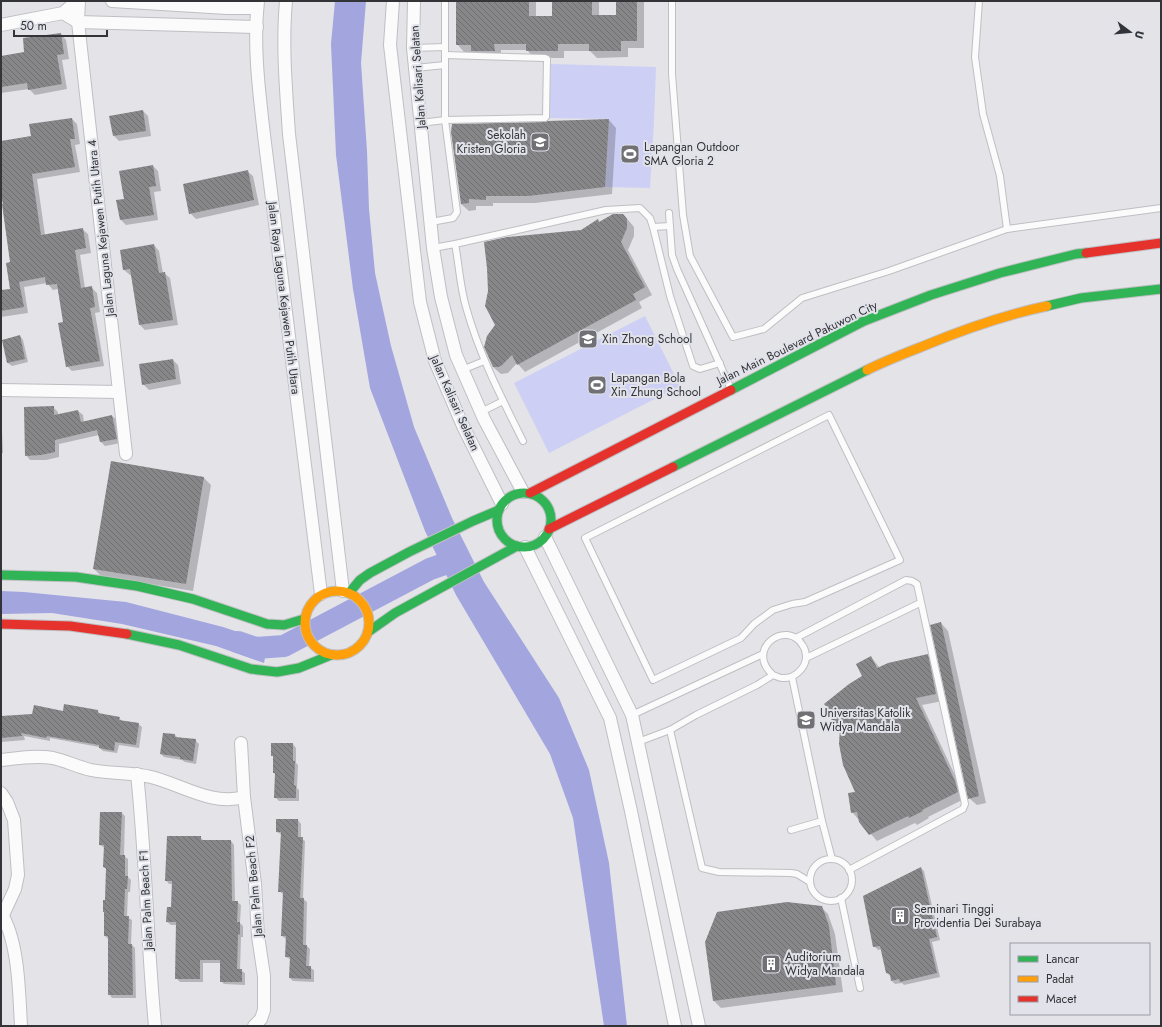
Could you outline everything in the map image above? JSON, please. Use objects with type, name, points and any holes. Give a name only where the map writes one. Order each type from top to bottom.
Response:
[{"type":"street","points":[[1,25],[63,13],[78,1]]},
{"type":"street","name":"Jalan Laguna Kejawen Putih Utara 4","points":[[78,1],[78,22],[126,454]]},
{"type":"street","points":[[112,1],[227,8],[258,4]]},
{"type":"street","name":"Jalan Raya Laguna Kejawen Putih Utara","points":[[286,1],[284,21],[284,74],[289,134],[346,592]]},
{"type":"street","name":"Jalan Kalisari Selatan","points":[[393,1],[390,45],[420,302],[435,361],[463,426],[501,507]]},
{"type":"street","name":"Jalan Kalisari Selatan","points":[[414,1],[413,48],[433,248],[441,298],[456,355],[462,370],[481,412],[527,493]]},
{"type":"street","name":"Jalan Raya Laguna Kejawen Putih Utara","points":[[258,4],[256,27],[258,76],[264,135],[321,594]]},
{"type":"street","points":[[63,13],[78,22],[256,27]]},
{"type":"street","name":"Jalan Main Boulevard Pakuwon City","points":[[527,493],[864,321],[931,295],[1000,273],[1076,254],[1161,243]]},
{"type":"street","points":[[414,250],[433,248]]},
{"type":"street","points":[[368,632],[395,613],[495,558],[521,546],[536,544],[547,533],[881,363],[950,335],[1014,313],[1081,298],[1161,289]]},
{"type":"street","points":[[1,390],[119,392]]},
{"type":"street","points":[[346,592],[360,580],[409,552],[501,507],[512,496],[527,493],[542,499],[551,516],[547,533],[632,715],[698,1026]]},
{"type":"street","points":[[501,507],[497,518],[500,532],[510,543],[521,546],[610,718],[631,811],[675,1026]]},
{"type":"street","points":[[1,575],[76,577],[137,586],[193,600],[267,624],[284,625],[304,619]]},
{"type":"street","points":[[1,624],[70,626],[128,634],[179,645],[251,669],[277,672],[299,668],[331,655],[342,655],[354,651],[362,643],[368,632],[370,622],[368,611],[355,595],[346,592],[332,591],[321,594],[313,600],[307,609],[304,619],[305,631],[310,642],[319,650],[331,655]]},
{"type":"street","name":"Jalan Palm Beach F2","points":[[241,743],[244,797],[255,884],[258,936],[264,976],[264,1010],[261,1018],[254,1026]]},
{"type":"street","points":[[1,760],[28,757],[53,758],[91,770],[136,774],[159,780],[208,798],[234,800],[244,797]]},
{"type":"street","name":"Jalan Palm Beach F1","points":[[136,774],[141,818],[155,1026]]},
{"type":"street","points":[[1,793],[7,802],[14,820],[18,876],[15,889],[2,914],[13,943],[18,976],[21,1026]]},
{"type":"street","points":[[631,811],[651,806]]},
{"type":"lane","points":[[431,222],[453,218],[457,212],[445,120],[445,1]]},
{"type":"lane","points":[[672,1],[672,74],[683,215],[690,256],[733,337],[764,329],[802,298],[889,271],[1007,229],[1161,208]]},
{"type":"lane","points":[[979,1],[975,57],[983,114],[1000,176],[1007,229]]},
{"type":"lane","points":[[413,48],[445,47]]},
{"type":"lane","points":[[420,123],[445,120],[546,117],[545,58],[445,55]]},
{"type":"lane","points":[[415,68],[445,65]]},
{"type":"lane","points":[[433,248],[606,210],[640,208],[650,218],[670,296],[693,366],[700,369],[720,363]]},
{"type":"lane","points":[[669,213],[672,255],[677,269],[732,389]]},
{"type":"lane","points":[[653,227],[670,226]]},
{"type":"lane","points":[[455,244],[465,305],[478,346],[523,441]]},
{"type":"lane","points":[[462,370],[484,361]]},
{"type":"lane","points":[[481,412],[503,401]]},
{"type":"lane","points":[[829,415],[900,560],[805,602],[792,604],[773,610],[754,624],[741,638],[653,680],[585,538],[829,415]]},
{"type":"lane","points":[[796,638],[906,580],[917,584],[965,804],[963,809],[849,870]]},
{"type":"lane","points":[[806,658],[920,603]]},
{"type":"lane","points":[[784,635],[796,638],[801,642],[805,650],[806,658],[804,666],[799,673],[792,677],[782,678],[767,670],[763,654],[770,641],[776,636],[784,635]]},
{"type":"lane","points":[[632,715],[763,654]]},
{"type":"lane","points":[[638,742],[670,730],[774,675]]},
{"type":"lane","points":[[792,677],[822,821],[832,859]]},
{"type":"lane","points":[[670,730],[702,868],[719,872],[791,873],[797,874],[810,882]]},
{"type":"lane","points":[[791,830],[822,821]]},
{"type":"lane","points":[[832,859],[842,862],[849,870],[852,878],[851,886],[847,893],[841,898],[828,901],[821,899],[816,895],[812,889],[810,876],[813,868],[818,863],[832,859]]},
{"type":"lane","points":[[841,898],[860,988]]},
{"type":"shaded area","points":[[551,64],[656,67],[650,188],[605,187],[609,119],[549,118]]},
{"type":"shaded area","name":"Lapangan Bola Xin Zhung School","points":[[645,316],[680,386],[549,453],[514,383]]},
{"type":"water","points":[[335,1],[366,1],[361,63],[369,209],[375,273],[391,346],[414,427],[452,518],[484,582],[559,698],[589,770],[609,863],[627,1026],[604,1026],[573,818],[550,754],[456,595],[425,531],[370,388],[353,289],[336,155],[331,44]]},
{"type":"water","points":[[1,591],[126,602],[223,627],[268,642],[264,663],[216,646],[122,624],[52,613],[1,614]]},
{"type":"building","points":[[456,1],[529,1],[529,16],[552,16],[552,1],[592,1],[592,15],[616,15],[616,1],[637,1],[637,41],[621,41],[621,51],[589,51],[589,44],[558,44],[558,51],[526,51],[526,44],[494,44],[495,51],[471,51],[471,45],[456,45]]},
{"type":"building","points":[[61,33],[64,54],[57,55],[62,84],[28,90],[27,83],[1,87],[1,56],[24,52],[23,38]]},
{"type":"building","points":[[143,110],[146,131],[113,136],[109,116]]},
{"type":"building","points":[[72,118],[75,139],[70,139],[75,167],[32,174],[41,235],[83,228],[86,248],[75,250],[81,288],[92,286],[95,307],[90,308],[100,361],[66,367],[58,323],[63,322],[57,284],[46,285],[45,277],[19,282],[24,307],[1,311],[1,290],[10,289],[6,263],[10,262],[1,194],[1,141],[31,136],[29,124]]},
{"type":"building","points":[[609,119],[605,187],[528,196],[486,196],[486,200],[469,199],[469,203],[461,204],[451,132],[452,124]]},
{"type":"building","points":[[153,165],[156,186],[149,187],[154,215],[120,220],[116,200],[124,199],[119,171]]},
{"type":"building","points":[[248,170],[254,200],[189,214],[183,184]]},
{"type":"building","points":[[613,214],[623,214],[627,219],[627,228],[621,242],[645,287],[633,294],[636,300],[517,365],[512,355],[501,366],[493,367],[484,347],[487,336],[495,325],[485,306],[488,291],[484,242],[507,237],[581,230],[598,219],[599,222]]},
{"type":"building","points":[[154,244],[159,273],[165,272],[173,320],[139,325],[130,269],[123,270],[120,250]]},
{"type":"building","points":[[20,335],[25,359],[7,363],[2,340]]},
{"type":"building","points":[[173,359],[176,379],[142,385],[139,364]]},
{"type":"building","points":[[54,406],[54,415],[78,410],[81,422],[112,415],[117,439],[100,442],[97,430],[55,440],[55,452],[25,456],[24,407]]},
{"type":"building","points":[[111,461],[204,477],[186,584],[93,569]]},
{"type":"building","points":[[941,622],[979,796],[968,799],[930,625]]},
{"type":"building","points":[[928,654],[936,694],[916,698],[955,781],[958,792],[909,818],[908,816],[869,835],[859,822],[857,812],[851,813],[848,793],[855,792],[843,765],[839,744],[840,728],[826,714],[830,710],[824,704],[849,684],[862,676],[856,664],[871,656],[877,668],[888,663]]},
{"type":"building","points":[[64,704],[98,710],[98,713],[120,717],[119,720],[139,723],[136,745],[115,742],[114,751],[99,748],[99,745],[21,733],[22,736],[1,738],[1,716],[32,714],[34,705],[63,711]]},
{"type":"building","points":[[163,733],[175,734],[175,737],[196,739],[193,761],[180,759],[180,757],[160,754]]},
{"type":"building","points":[[271,743],[293,743],[293,761],[295,761],[294,785],[296,786],[296,798],[274,798],[275,773],[273,773]]},
{"type":"building","points":[[100,812],[122,812],[120,855],[125,855],[125,876],[128,876],[127,889],[125,889],[124,916],[129,916],[128,944],[132,944],[133,995],[108,995],[108,936],[104,936],[103,912],[106,868],[103,867],[104,845],[99,845]]},
{"type":"building","points":[[276,819],[298,819],[298,837],[303,837],[300,898],[304,898],[303,945],[307,945],[306,966],[311,966],[311,979],[289,978],[290,957],[285,957],[286,936],[281,936],[283,892],[278,892],[281,832],[276,832]]},
{"type":"building","points":[[167,836],[201,836],[201,840],[231,840],[232,901],[238,901],[237,922],[240,922],[240,935],[238,934],[237,969],[242,969],[242,982],[220,982],[220,960],[200,960],[200,979],[175,979],[176,922],[166,922],[167,907],[171,907],[172,881],[165,881]]},
{"type":"building","name":"Seminari Tinggi Providentia Dei Surabaya","points":[[921,867],[937,937],[929,939],[937,973],[900,982],[899,979],[891,981],[890,974],[886,973],[880,946],[873,947],[863,896]]},
{"type":"building","name":"Auditorium Widya Mandala","points":[[787,902],[822,906],[829,926],[836,985],[713,1001],[705,942],[717,912]]},
{"type":"waterway","points":[[238,642],[256,648],[284,646],[430,569],[453,561]]},
{"type":"traffic: fast","points":[[731,390],[864,321],[931,295],[1000,273],[1076,254],[1086,253]]},
{"type":"traffic: fast","points":[[1047,306],[1081,298],[1161,289]]},
{"type":"traffic: fast","points":[[673,467],[867,370]]},
{"type":"traffic: fast","points":[[524,493],[534,495],[543,501],[549,510],[551,520],[549,530],[543,539],[534,545],[524,547],[514,545],[505,539],[499,530],[497,520],[499,510],[505,501],[514,495],[524,493]]},
{"type":"traffic: fast","points":[[349,593],[360,580],[370,573],[409,552],[499,510]]},
{"type":"traffic: fast","points":[[368,632],[395,613],[517,546]]},
{"type":"traffic: fast","points":[[1,575],[76,577],[137,586],[193,599],[267,624],[284,625],[304,619]]},
{"type":"traffic: fast","points":[[127,634],[179,645],[251,669],[277,672],[299,668],[331,655]]},
{"type":"traffic: slow","points":[[867,370],[968,329],[999,318],[1047,306]]},
{"type":"traffic: slow","points":[[331,591],[343,591],[360,600],[367,611],[369,623],[367,635],[360,646],[343,655],[331,655],[319,650],[310,641],[305,629],[305,617],[310,605],[319,596],[331,591]]},
{"type":"traffic: jam","points":[[1086,253],[1161,243]]},
{"type":"traffic: jam","points":[[530,493],[731,390]]},
{"type":"traffic: jam","points":[[549,529],[673,467]]},
{"type":"traffic: jam","points":[[1,624],[70,626],[127,634]]},
{"type":"place","name":"Sekolah Kristen Gloria","points":[[540,142]]},
{"type":"place","name":"Lapangan Outdoor SMA Gloria 2","points":[[630,154]]},
{"type":"place","name":"Xin Zhong School","points":[[588,339]]},
{"type":"place","name":"Lapangan Bola Xin Zhung School","points":[[597,385]]},
{"type":"place","name":"Universitas Katolik Widya Mandala","points":[[806,720]]},
{"type":"place","name":"Seminari Tinggi Providentia Dei Surabaya","points":[[900,916]]},
{"type":"place","name":"Auditorium Widya Mandala","points":[[771,964]]}]
